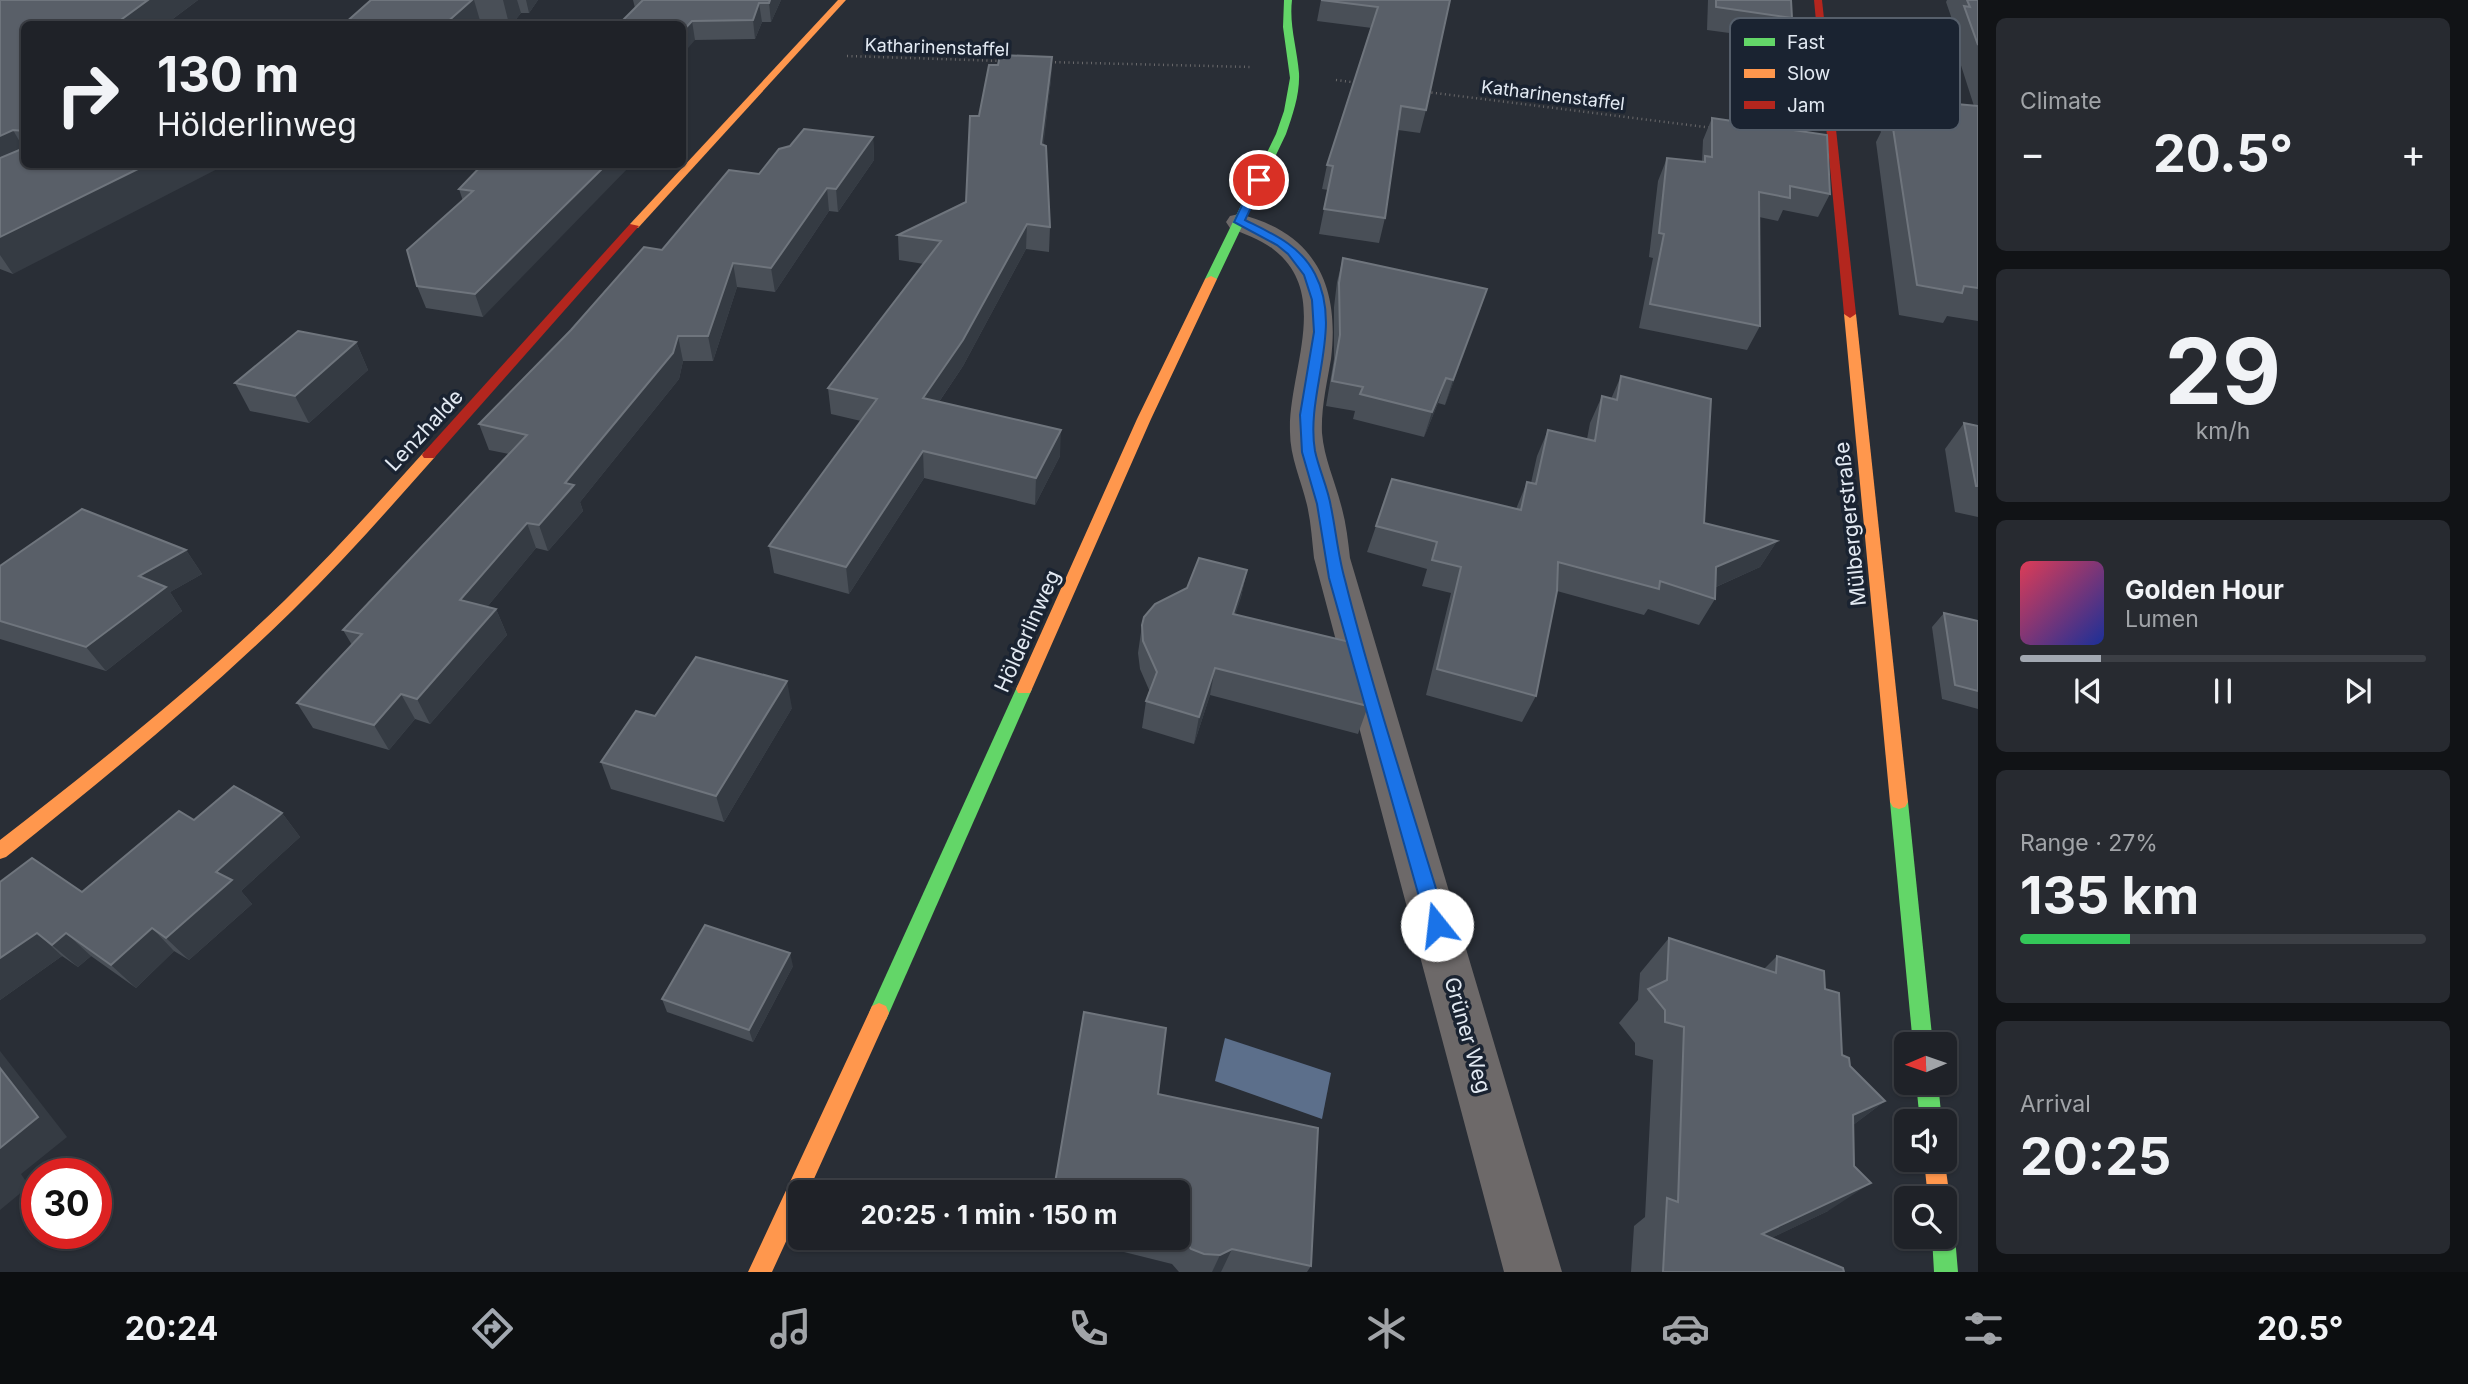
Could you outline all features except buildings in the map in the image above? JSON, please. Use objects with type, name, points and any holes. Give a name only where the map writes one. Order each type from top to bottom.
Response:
[{"type":"street","name":"Lenzhalde","points":[[0,851],[126,752],[268,625],[328,566],[790,54],[842,0]]},
{"type":"street","name":"Hölderlinweg","points":[[760,1272],[895,979],[1144,419],[1281,134],[1289,113],[1293,72],[1286,36],[1288,0]]},
{"type":"street","name":"Mülbergerstraße","points":[[1818,0],[1820,18]]},
{"type":"street","name":"Mülbergerstraße","points":[[1831,130],[1922,1032]]},
{"type":"street","name":"Grüner Weg","points":[[1239,222],[1281,242],[1302,262],[1312,281],[1320,316],[1320,332],[1306,415],[1306,434],[1324,504],[1332,558],[1533,1272]]},
{"type":"street","points":[[1944,1249],[1947,1272]]},
{"type":"path","name":"Katharinenstaffel","points":[[790,54],[1003,61]]},
{"type":"path","points":[[1042,62],[1293,72],[1363,83]]},
{"type":"path","name":"Katharinenstaffel","points":[[1418,90],[1716,128]]},
{"type":"water","points":[[1225,1038],[1331,1073],[1322,1119],[1215,1081]]},
{"type":"traffic: fast","points":[[1211,279],[1281,134],[1289,111],[1294,78],[1287,27],[1288,0]]},
{"type":"traffic: fast","points":[[879,1013],[1024,689]]},
{"type":"traffic: fast","points":[[1899,802],[1922,1032]]},
{"type":"traffic: fast","points":[[1928,1096],[1930,1109]]},
{"type":"traffic: fast","points":[[1944,1249],[1946,1272]]},
{"type":"traffic: slow","points":[[634,226],[842,0]]},
{"type":"traffic: slow","points":[[1024,689],[1144,419],[1211,279]]},
{"type":"traffic: slow","points":[[1850,314],[1899,802]]},
{"type":"traffic: slow","points":[[0,851],[137,741],[236,655],[330,563],[429,455]]},
{"type":"traffic: slow","points":[[760,1272],[879,1013]]},
{"type":"traffic: slow","points":[[1936,1172],[1938,1186]]},
{"type":"traffic: jam","points":[[1818,0],[1820,18]]},
{"type":"traffic: jam","points":[[1831,130],[1850,314]]},
{"type":"traffic: jam","points":[[429,455],[634,226]]},
{"type":"route","points":[[1259,180],[1239,222],[1281,242],[1292,251],[1310,274],[1315,287],[1320,332],[1306,415],[1308,452],[1324,504],[1336,578],[1437,925]]}]
